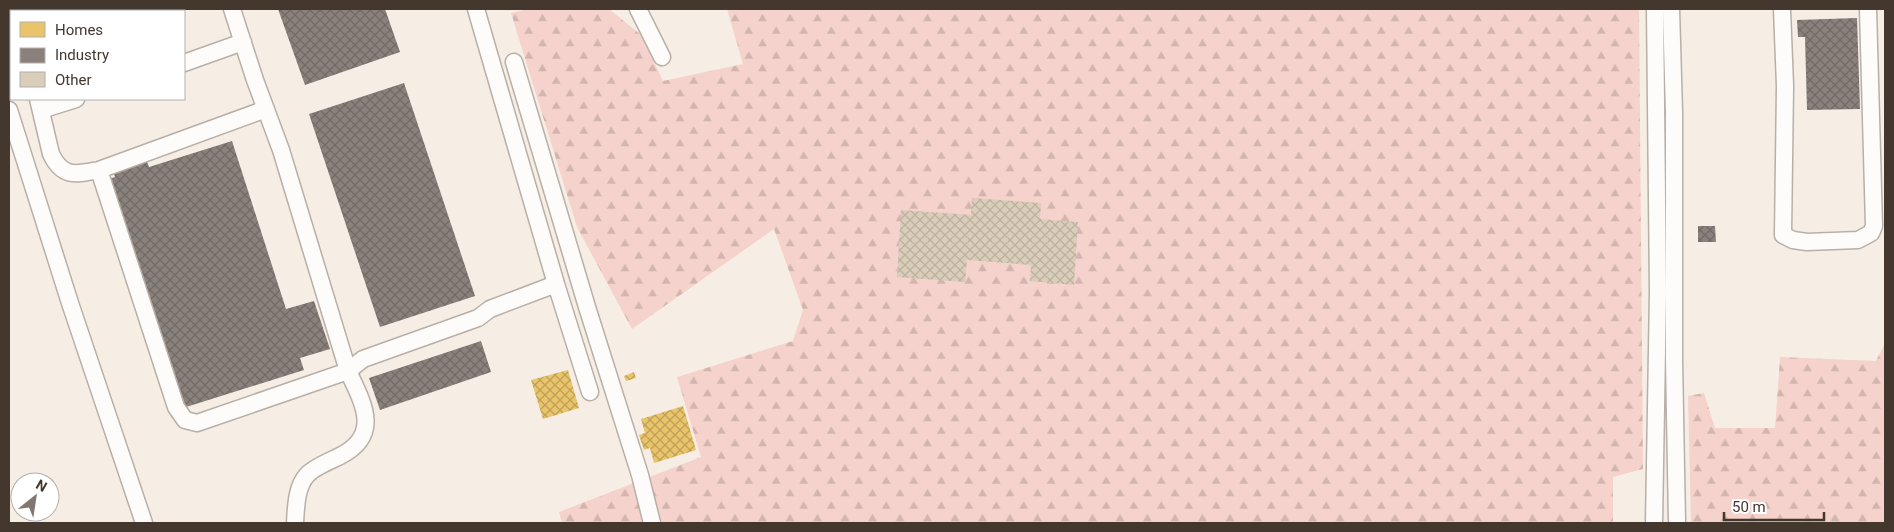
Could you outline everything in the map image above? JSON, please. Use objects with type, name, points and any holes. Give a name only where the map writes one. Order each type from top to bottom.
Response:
[{"type":"street","points":[[232,9],[281,150],[348,371],[364,405],[366,425],[362,438],[351,451],[307,475],[298,492],[295,523]]},
{"type":"street","points":[[477,9],[556,284],[590,392]]},
{"type":"street","points":[[638,9],[662,57]]},
{"type":"street","points":[[1654,523],[1658,292],[1655,9]]},
{"type":"street","points":[[1671,9],[1674,121],[1674,359],[1677,523]]},
{"type":"street","points":[[1782,9],[1785,86],[1783,236],[1807,242],[1858,240],[1871,233],[1874,226],[1868,9]]},
{"type":"street","points":[[185,63],[243,42]]},
{"type":"street","points":[[514,62],[587,307],[640,475],[652,523]]},
{"type":"street","points":[[69,100],[40,104],[51,154],[55,162],[64,170],[75,174],[99,170],[266,109]]},
{"type":"street","points":[[9,110],[73,312],[144,523]]},
{"type":"street","points":[[99,170],[176,407],[185,420],[197,423],[348,371],[362,359],[478,318],[490,309],[556,284]]},
{"type":"green space","points":[[528,9],[609,9],[641,35],[663,81],[743,64],[727,9],[1639,9],[1643,469],[1613,477],[1613,523],[562,523],[559,512],[701,457],[677,377],[793,341],[803,310],[774,229],[632,329],[577,227],[511,13]]},
{"type":"green space","points":[[1885,343],[1885,523],[1691,523],[1688,396],[1704,393],[1715,428],[1775,428],[1780,357],[1876,361]]},
{"type":"building: Homes","points":[[568,370],[579,408],[543,419],[531,380]]},
{"type":"building: Homes","points":[[634,372],[636,378],[626,381],[624,376]]},
{"type":"building: Homes","points":[[683,406],[696,450],[654,463],[650,448],[644,450],[639,435],[645,433],[641,419]]},
{"type":"building: Industry","points":[[278,9],[385,9],[400,52],[305,85]]},
{"type":"building: Industry","points":[[1857,18],[1860,109],[1807,110],[1805,37],[1798,37],[1797,20]]},
{"type":"building: Industry","points":[[404,83],[475,296],[380,327],[309,114]]},
{"type":"building: Industry","points":[[232,141],[286,309],[314,301],[330,349],[300,358],[304,370],[183,408],[109,179],[115,177],[113,170],[146,159],[149,167]]},
{"type":"building: Industry","points":[[1698,226],[1715,226],[1716,242],[1698,242]]},
{"type":"building: Industry","points":[[481,341],[491,372],[380,410],[369,378]]},
{"type":"building: Other","points":[[972,198],[1041,203],[1040,219],[1078,222],[1074,285],[1030,281],[1031,265],[967,260],[965,282],[897,277],[901,210],[971,215]]}]
